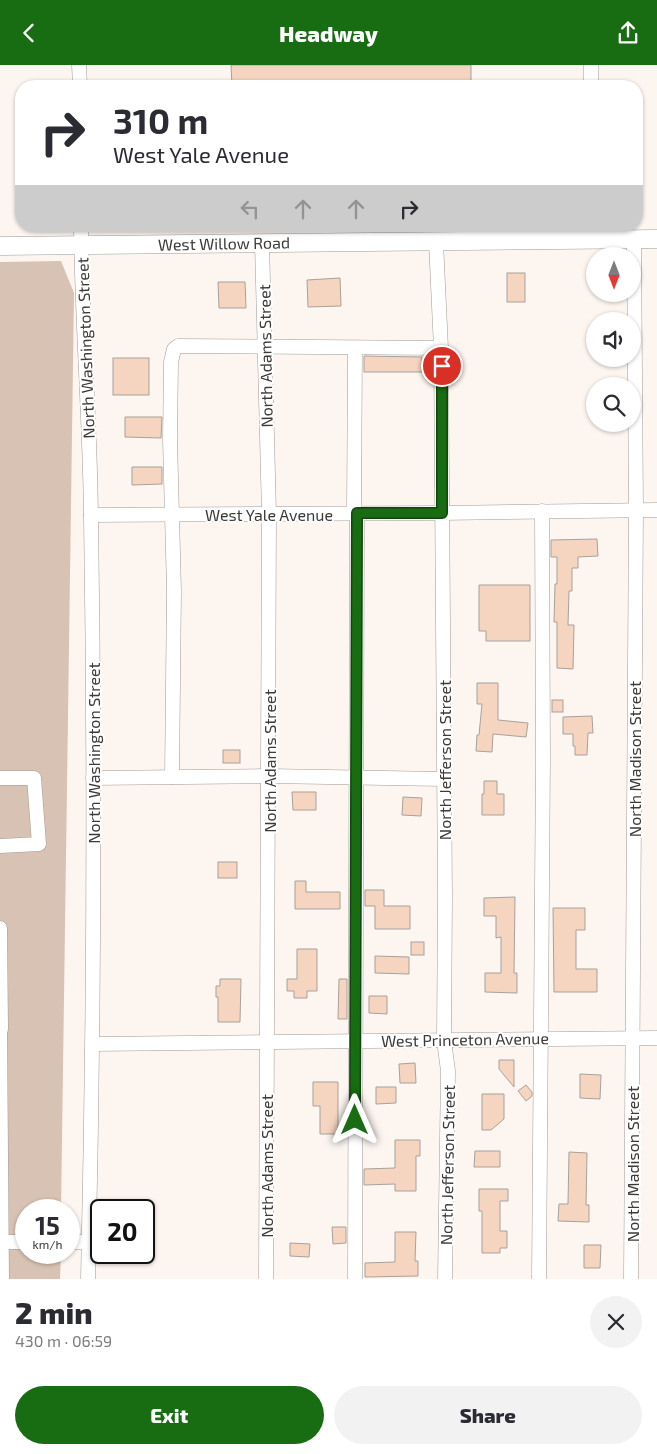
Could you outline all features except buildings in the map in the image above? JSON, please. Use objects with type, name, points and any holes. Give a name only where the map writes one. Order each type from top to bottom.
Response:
[{"type":"main road","name":"West Willow Road","points":[[0,246],[436,242],[592,233],[634,240],[657,239]]},
{"type":"street","points":[[79,65],[80,80]]},
{"type":"street","points":[[591,65],[591,80]]},
{"type":"street","name":"North Washington Street","points":[[81,232],[91,515],[93,778],[93,1044],[88,1279]]},
{"type":"street","name":"North Madison Street","points":[[631,1279],[636,510],[634,240]]},
{"type":"street","name":"North Jefferson Street","points":[[436,242],[442,348],[444,1040],[448,1071],[445,1279]]},
{"type":"street","name":"North Adams Street","points":[[262,243],[269,514],[266,1279]]},
{"type":"street","points":[[172,777],[173,515],[170,440],[171,362],[174,349],[178,346],[442,348]]},
{"type":"street","points":[[354,348],[357,777],[355,1279]]},
{"type":"street","name":"West Yale Avenue","points":[[91,515],[442,513],[657,509]]},
{"type":"street","points":[[539,1279],[543,758],[542,511]]},
{"type":"street","points":[[93,778],[269,776],[443,779]]},
{"type":"street","points":[[0,778],[34,778],[39,844],[0,846]]},
{"type":"street","points":[[0,928],[2,1279]]},
{"type":"street","name":"West Princeton Avenue","points":[[93,1044],[657,1038]]},
{"type":"street","points":[[1,1242],[15,1242]]},
{"type":"street","points":[[80,1243],[88,1243]]},
{"type":"shaded area","points":[[61,261],[74,293],[61,1199],[15,1199],[15,1264],[61,1264],[60,1279],[0,1279],[0,262]]},
{"type":"route","points":[[355,1120],[357,513],[442,513],[442,366]]}]
